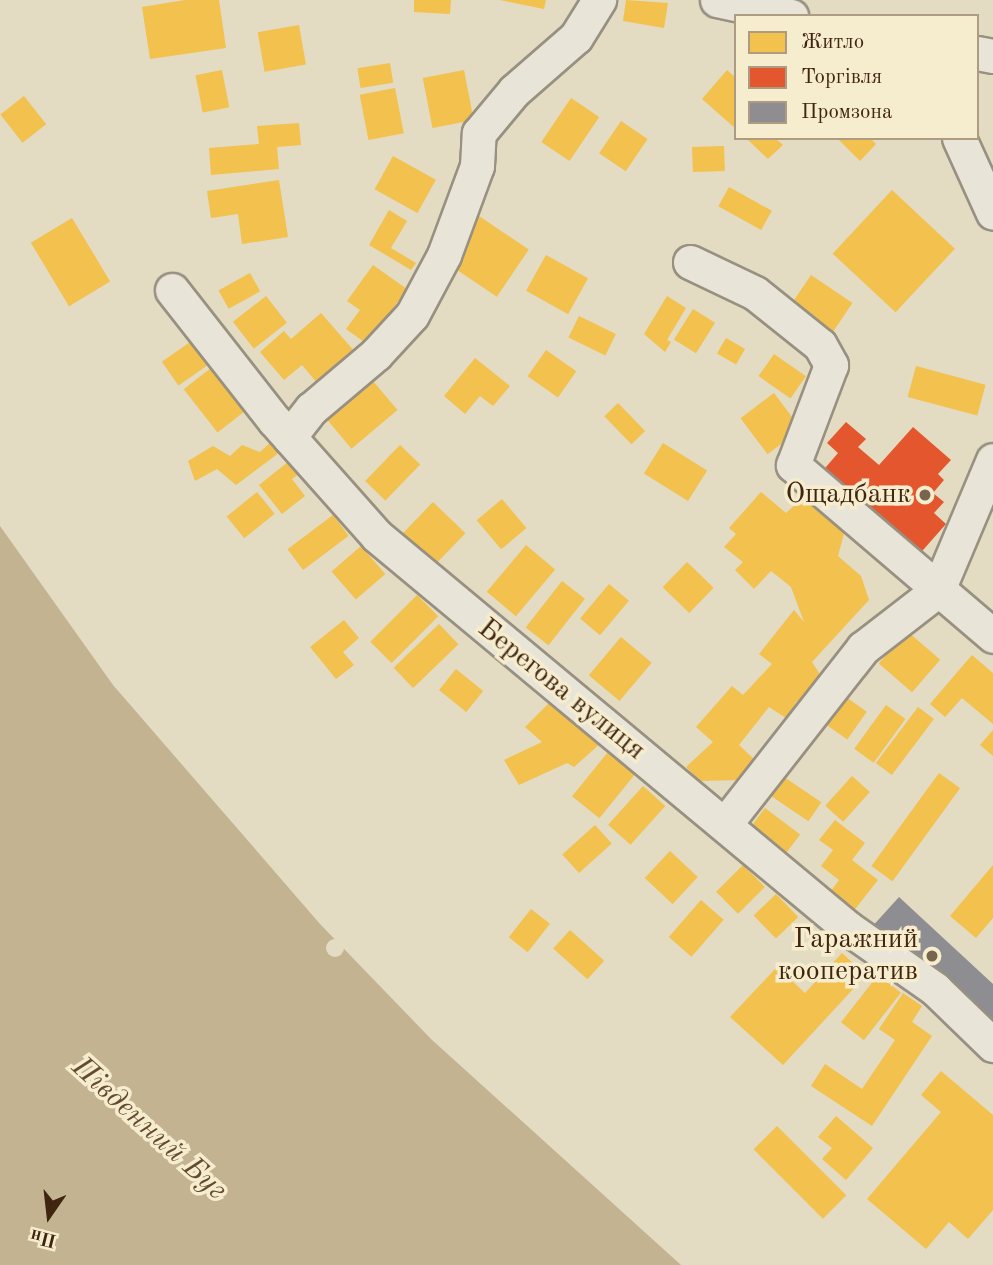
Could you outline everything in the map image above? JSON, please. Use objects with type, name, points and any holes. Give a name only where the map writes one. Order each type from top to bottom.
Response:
[{"type":"street","points":[[289,436],[312,409],[376,354],[412,315],[444,255],[477,166],[479,133],[514,91],[576,37],[599,0]]},
{"type":"street","points":[[717,0],[782,14]]},
{"type":"street","points":[[960,140],[993,213]]},
{"type":"street","points":[[690,262],[755,293],[820,345],[831,365],[793,464],[993,636]]},
{"type":"street","name":"Берегова вулиця","points":[[172,290],[289,436],[377,536],[848,928],[935,989],[993,1045]]},
{"type":"street","points":[[725,824],[863,648],[938,590],[993,460]]},
{"type":"water","name":"Південний Буг","points":[[0,526],[113,685],[320,924],[431,1039],[681,1265],[0,1265]]},
{"type":"pier","points":[[335,939],[341,942],[344,948],[341,954],[335,957],[329,954],[326,948],[329,942]]},
{"type":"building: Житло","points":[[185,0],[219,0],[226,48],[150,59],[142,7]]},
{"type":"building: Житло","points":[[414,0],[451,0],[450,14],[414,12]]},
{"type":"building: Житло","points":[[500,0],[546,0],[544,9]]},
{"type":"building: Житло","points":[[626,0],[668,3],[664,28],[623,21]]},
{"type":"building: Житло","points":[[299,25],[306,64],[265,72],[258,32]]},
{"type":"building: Житло","points":[[390,63],[393,83],[361,88],[357,68]]},
{"type":"building: Житло","points":[[222,70],[229,107],[203,112],[195,75]]},
{"type":"building: Житло","points":[[464,70],[474,120],[433,128],[423,78]]},
{"type":"building: Житло","points":[[727,70],[734,76],[734,127],[702,99]]},
{"type":"building: Житло","points":[[395,88],[404,133],[368,140],[360,95]]},
{"type":"building: Житло","points":[[24,96],[46,124],[23,143],[0,114]]},
{"type":"building: Житло","points":[[571,98],[599,117],[570,161],[541,142]]},
{"type":"building: Житло","points":[[621,121],[648,139],[626,171],[599,153]]},
{"type":"building: Житло","points":[[299,123],[301,145],[277,147],[279,169],[211,175],[209,148],[259,144],[257,126]]},
{"type":"building: Житло","points":[[748,140],[777,140],[783,145],[768,159]]},
{"type":"building: Житло","points":[[839,140],[872,140],[876,144],[860,161]]},
{"type":"building: Житло","points":[[724,146],[725,171],[693,172],[692,147]]},
{"type":"building: Житло","points":[[393,156],[436,180],[417,213],[375,189]]},
{"type":"building: Житло","points":[[279,180],[288,237],[242,244],[238,214],[211,218],[207,191]]},
{"type":"building: Житло","points":[[729,187],[772,211],[761,230],[718,206]]},
{"type":"building: Житло","points":[[892,190],[955,249],[896,312],[833,254]]},
{"type":"building: Житло","points":[[389,210],[407,221],[391,248],[416,263],[411,270],[369,245]]},
{"type":"building: Житло","points":[[479,216],[529,250],[497,297],[447,263]]},
{"type":"building: Житло","points":[[72,218],[110,281],[69,306],[31,243]]},
{"type":"building: Житло","points":[[546,255],[588,278],[568,314],[526,291]]},
{"type":"building: Житло","points":[[373,265],[407,289],[367,344],[346,329],[360,310],[347,301]]},
{"type":"building: Житло","points":[[250,273],[260,291],[229,309],[219,290]]},
{"type":"building: Житло","points":[[811,275],[852,303],[828,339],[787,311]]},
{"type":"building: Житло","points":[[266,296],[287,323],[254,349],[233,322]]},
{"type":"building: Житло","points":[[667,296],[686,308],[667,340],[671,342],[665,352],[644,334]]},
{"type":"building: Житло","points":[[693,309],[715,323],[696,353],[674,340]]},
{"type":"building: Житло","points":[[321,313],[355,352],[318,384],[302,365],[284,380],[260,352],[284,331],[291,339]]},
{"type":"building: Житло","points":[[579,316],[616,334],[605,356],[568,338]]},
{"type":"building: Житло","points":[[726,338],[745,349],[736,365],[717,354]]},
{"type":"building: Житло","points":[[193,340],[210,364],[179,386],[162,362]]},
{"type":"building: Житло","points":[[546,350],[576,371],[558,397],[528,376]]},
{"type":"building: Житло","points":[[774,354],[806,376],[790,398],[759,376]]},
{"type":"building: Житло","points":[[475,358],[510,386],[493,406],[480,396],[465,414],[444,396]]},
{"type":"building: Житло","points":[[216,364],[250,407],[218,433],[184,389]]},
{"type":"building: Житло","points":[[916,366],[986,385],[977,416],[908,397]]},
{"type":"building: Житло","points":[[373,381],[397,410],[351,449],[327,420]]},
{"type":"building: Житло","points":[[774,393],[801,429],[768,454],[740,418]]},
{"type":"building: Житло","points":[[618,403],[645,431],[631,444],[604,416]]},
{"type":"building: Житло","points":[[274,439],[280,452],[236,485],[217,469],[195,481],[188,461],[213,446],[230,456],[242,445],[260,452]]},
{"type":"building: Житло","points":[[663,443],[707,471],[688,501],[644,474]]},
{"type":"building: Житло","points":[[400,445],[420,464],[385,500],[365,481]]},
{"type":"building: Житло","points":[[293,458],[303,471],[292,479],[305,496],[282,514],[259,485]]},
{"type":"building: Житло","points":[[812,489],[847,522],[838,556],[861,576],[869,600],[812,662],[825,682],[807,706],[797,701],[786,718],[769,707],[739,745],[756,761],[740,780],[699,781],[686,767],[713,742],[696,727],[732,686],[743,695],[772,664],[759,654],[794,610],[804,622],[791,587],[771,571],[754,589],[735,570],[743,562],[724,547],[736,534],[729,528],[761,492],[786,513]]},
{"type":"building: Житло","points":[[257,492],[275,514],[244,538],[227,517]]},
{"type":"building: Житло","points":[[502,499],[526,528],[501,549],[477,520]]},
{"type":"building: Житло","points":[[433,502],[465,533],[435,565],[402,534]]},
{"type":"building: Житло","points":[[333,515],[349,536],[303,570],[287,549]]},
{"type":"building: Житло","points":[[526,545],[555,569],[516,616],[487,592]]},
{"type":"building: Житло","points":[[361,546],[385,574],[356,600],[332,572]]},
{"type":"building: Житло","points":[[687,562],[714,588],[689,613],[663,587]]},
{"type":"building: Житло","points":[[562,581],[585,599],[549,645],[526,627]]},
{"type":"building: Житло","points":[[609,584],[629,601],[600,635],[580,618]]},
{"type":"building: Житло","points":[[417,595],[438,616],[392,663],[370,642]]},
{"type":"building: Житло","points":[[344,620],[359,638],[343,652],[354,665],[336,679],[310,647]]},
{"type":"building: Житло","points":[[439,624],[458,644],[413,688],[394,668]]},
{"type":"building: Житло","points":[[907,631],[940,660],[912,692],[879,663]]},
{"type":"building: Житло","points":[[621,637],[652,663],[620,701],[589,675]]},
{"type":"building: Житло","points":[[972,655],[993,673],[993,724],[962,698],[945,717],[930,704]]},
{"type":"building: Житло","points":[[456,669],[483,691],[466,712],[439,690]]},
{"type":"building: Житло","points":[[843,695],[867,712],[847,739],[823,723]]},
{"type":"building: Житло","points":[[549,703],[602,742],[574,767],[567,763],[519,785],[504,760],[542,742],[525,727]]},
{"type":"building: Житло","points":[[886,705],[905,719],[874,763],[854,749]]},
{"type":"building: Житло","points":[[918,707],[934,719],[892,775],[876,763]]},
{"type":"building: Житло","points":[[993,730],[993,756],[980,745]]},
{"type":"building: Житло","points":[[608,752],[635,774],[599,818],[572,796]]},
{"type":"building: Житло","points":[[939,773],[960,788],[892,881],[871,866]]},
{"type":"building: Житло","points":[[852,776],[870,792],[843,822],[825,806]]},
{"type":"building: Житло","points":[[784,777],[821,802],[808,821],[771,796]]},
{"type":"building: Житло","points":[[643,786],[665,806],[630,845],[608,825]]},
{"type":"building: Житло","points":[[765,808],[800,834],[784,855],[749,829]]},
{"type":"building: Житло","points":[[835,820],[865,843],[852,860],[878,880],[852,913],[828,895],[839,880],[821,866],[833,850],[819,840]]},
{"type":"building: Житло","points":[[595,825],[612,844],[579,873],[562,854]]},
{"type":"building: Житло","points":[[670,851],[698,877],[673,904],[645,878]]},
{"type":"building: Житло","points":[[743,865],[765,887],[738,914],[716,892]]},
{"type":"building: Житло","points":[[993,865],[993,918],[976,938],[950,916]]},
{"type":"building: Житло","points":[[776,894],[798,917],[776,939],[754,916]]},
{"type":"building: Житло","points":[[701,900],[724,920],[691,957],[669,937]]},
{"type":"building: Житло","points":[[531,909],[550,924],[528,952],[509,937]]},
{"type":"building: Житло","points":[[570,930],[604,961],[587,979],[553,949]]},
{"type":"building: Житло","points":[[842,953],[866,975],[783,1065],[730,1017],[777,967],[805,993]]},
{"type":"building: Житло","points":[[878,975],[901,993],[864,1040],[841,1022]]},
{"type":"building: Житло","points":[[903,993],[922,1006],[912,1022],[932,1036],[872,1126],[811,1086],[825,1064],[862,1089],[895,1040],[879,1029]]},
{"type":"building: Житло","points":[[941,1071],[993,1115],[993,1210],[968,1239],[949,1222],[926,1249],[867,1199],[941,1112],[921,1095]]},
{"type":"building: Житло","points":[[836,1116],[873,1148],[846,1180],[822,1159],[832,1148],[818,1137]]},
{"type":"building: Житло","points":[[777,1126],[846,1195],[823,1219],[754,1149]]},
{"type":"building: Торгівля","points":[[846,422],[866,439],[858,447],[879,465],[913,427],[951,460],[938,474],[944,480],[933,493],[944,502],[934,513],[946,524],[916,558],[820,474],[838,453],[827,443]]},
{"type":"building: Промзона","name":"Гаражний кооператив","points":[[899,897],[993,984],[993,1038],[870,929]]},
{"type":"place","name":"Ощадбанк","points":[[925,495]]},
{"type":"place","name":"Гаражний кооператив","points":[[932,956]]}]
